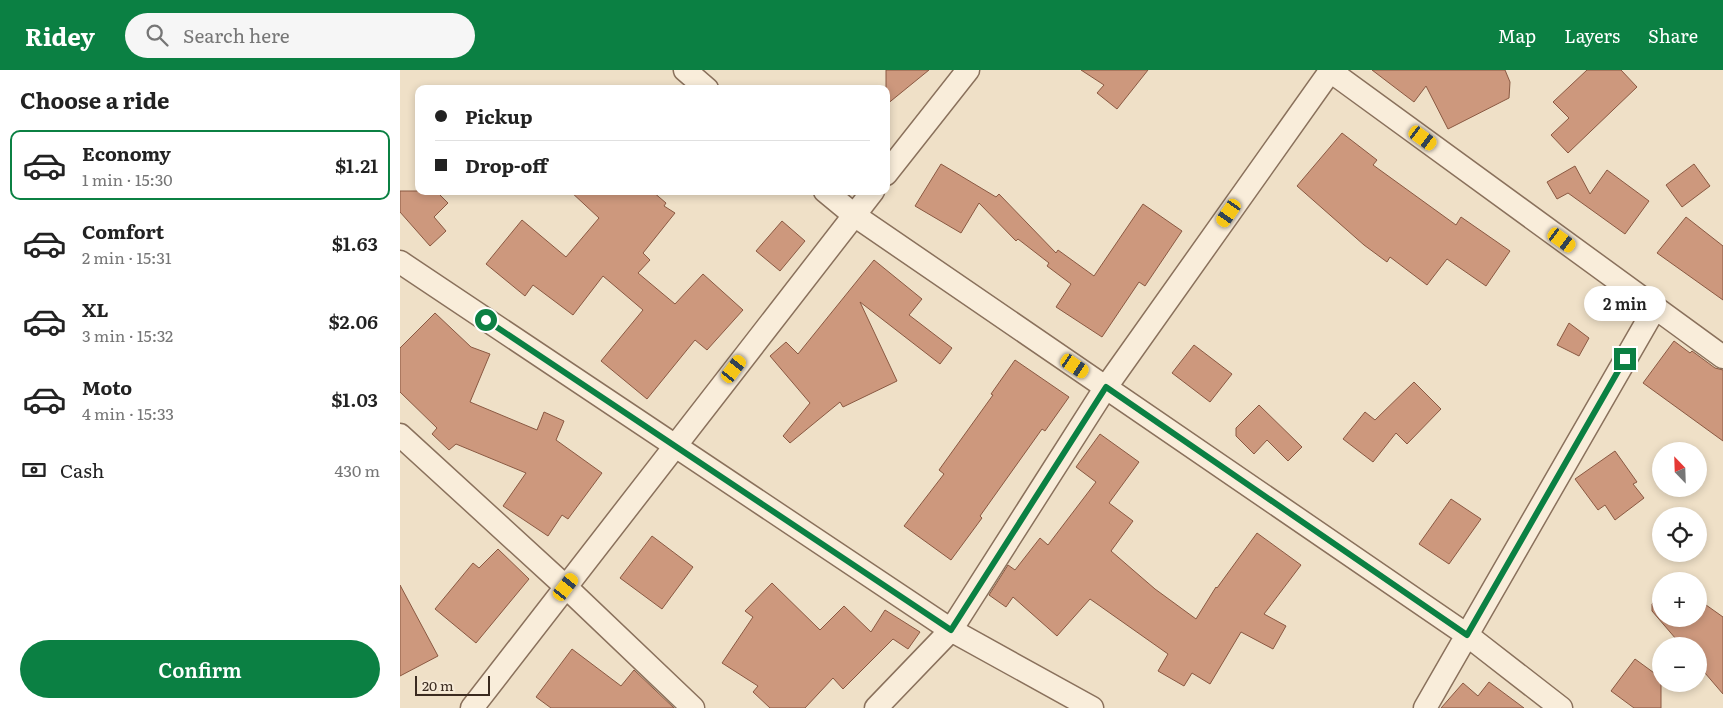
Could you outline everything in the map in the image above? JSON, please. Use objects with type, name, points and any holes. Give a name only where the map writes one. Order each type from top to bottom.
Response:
[{"type":"street","points":[[685,70],[702,85]]},
{"type":"street","points":[[890,169],[968,70]]},
{"type":"street","points":[[876,708],[951,630],[1106,387],[1330,70],[1723,357]]},
{"type":"street","points":[[831,195],[854,215],[1467,635],[1561,708]]},
{"type":"street","points":[[472,708],[869,195]]},
{"type":"street","points":[[402,267],[951,630],[1092,708]]},
{"type":"street","points":[[1425,708],[1655,308]]},
{"type":"street","points":[[400,435],[566,587],[693,708]]},
{"type":"building","points":[[886,70],[929,70],[890,102],[890,85],[886,85]]},
{"type":"building","points":[[1081,70],[1148,70],[1117,109],[1097,93],[1104,85]]},
{"type":"building","points":[[1372,70],[1505,70],[1510,82],[1509,98],[1448,129],[1426,86],[1414,102]]},
{"type":"building","points":[[1587,70],[1621,70],[1637,87],[1568,153],[1551,135],[1569,118],[1553,102]]},
{"type":"building","points":[[1342,133],[1377,160],[1373,165],[1456,225],[1461,217],[1510,251],[1486,286],[1447,259],[1427,285],[1390,257],[1387,262],[1364,245],[1297,186]]},
{"type":"building","points":[[941,164],[996,197],[999,194],[1056,253],[1058,250],[1094,276],[1143,204],[1182,231],[1145,286],[1139,282],[1102,337],[1056,307],[1071,284],[1047,266],[1049,263],[1018,239],[1016,241],[979,203],[961,233],[915,206]]},
{"type":"building","points":[[1694,164],[1710,186],[1682,207],[1666,185]]},
{"type":"building","points":[[1575,166],[1590,194],[1607,170],[1649,201],[1625,234],[1568,193],[1557,199],[1547,182]]},
{"type":"building","points":[[400,191],[415,191],[415,195],[440,195],[448,203],[434,217],[446,231],[430,246],[400,212]]},
{"type":"building","points":[[574,195],[657,195],[666,203],[664,206],[675,213],[643,253],[650,260],[638,273],[675,304],[703,274],[743,310],[707,350],[695,340],[647,399],[601,361],[643,310],[603,276],[573,315],[533,285],[525,296],[486,264],[522,220],[566,257],[599,218]]},
{"type":"building","points":[[1686,217],[1723,246],[1723,300],[1657,253]]},
{"type":"building","points":[[782,221],[805,241],[780,271],[756,251]]},
{"type":"building","points":[[874,260],[922,299],[909,315],[952,348],[940,364],[860,302],[897,381],[843,407],[840,402],[790,443],[783,436],[810,403],[770,356],[786,342],[798,354]]},
{"type":"building","points":[[435,313],[471,347],[490,354],[470,402],[537,430],[544,412],[564,421],[556,440],[602,473],[568,519],[562,515],[548,536],[503,506],[526,473],[456,444],[449,450],[432,434],[437,428],[400,392],[400,348]]},
{"type":"building","points":[[1569,323],[1589,338],[1579,356],[1557,345]]},
{"type":"building","points":[[1674,341],[1690,353],[1692,351],[1715,368],[1723,370],[1723,441],[1643,383]]},
{"type":"building","points":[[1194,345],[1232,374],[1210,402],[1172,373]]},
{"type":"building","points":[[1015,360],[1069,397],[1045,431],[1042,429],[951,560],[904,526],[944,474],[939,470],[993,395],[991,394]]},
{"type":"building","points":[[1414,382],[1441,409],[1407,444],[1396,433],[1373,462],[1343,439],[1365,412],[1375,420]]},
{"type":"building","points":[[1259,405],[1302,447],[1288,461],[1267,440],[1254,454],[1236,436],[1236,428]]},
{"type":"building","points":[[1100,434],[1139,462],[1109,503],[1133,521],[1111,551],[1155,589],[1196,619],[1216,587],[1257,533],[1301,565],[1264,614],[1286,626],[1273,649],[1241,632],[1210,684],[1192,673],[1184,686],[1158,671],[1168,654],[1090,599],[1057,636],[1013,597],[1006,607],[989,595],[1008,565],[1015,570],[1040,538],[1048,545],[1096,482],[1076,467]]},
{"type":"building","points":[[1615,451],[1637,482],[1633,484],[1644,498],[1615,520],[1605,505],[1598,510],[1575,479]]},
{"type":"building","points":[[1451,499],[1481,519],[1449,564],[1419,544]]},
{"type":"building","points":[[652,536],[693,567],[662,609],[620,578]]},
{"type":"building","points":[[498,549],[529,579],[476,643],[435,609],[473,563],[479,568]]},
{"type":"building","points":[[772,583],[820,630],[844,606],[871,632],[885,610],[920,632],[908,649],[893,639],[843,689],[833,678],[805,708],[770,708],[753,692],[758,686],[722,663],[753,617],[745,611]]},
{"type":"building","points":[[400,585],[438,656],[400,676]]},
{"type":"building","points":[[1707,606],[1723,617],[1723,694],[1707,675],[1707,637],[1674,637],[1666,627],[1707,627]]},
{"type":"building","points":[[572,649],[621,686],[634,670],[674,708],[551,708],[536,697]]},
{"type":"building","points":[[1635,659],[1652,671],[1652,692],[1661,692],[1661,708],[1634,708],[1611,691]]},
{"type":"building","points":[[1489,682],[1524,708],[1441,708],[1463,683],[1478,696]]},
{"type":"route","points":[[486,320],[951,630],[1106,387],[1467,635],[1625,359]]}]
